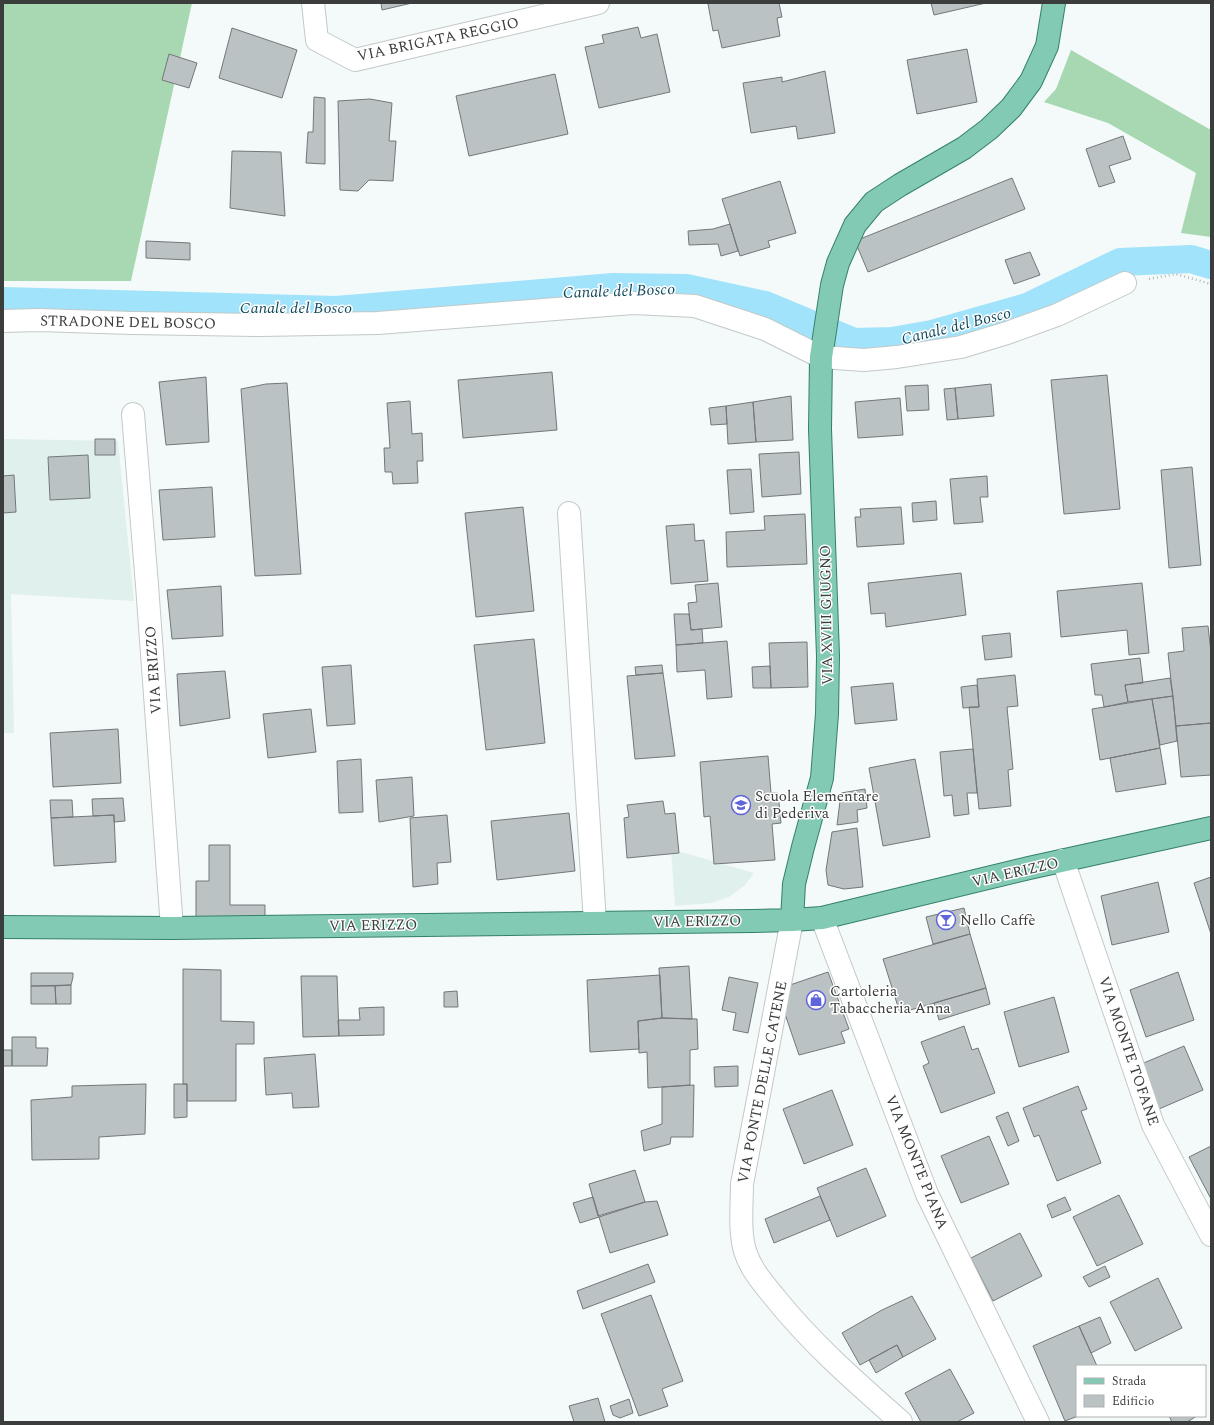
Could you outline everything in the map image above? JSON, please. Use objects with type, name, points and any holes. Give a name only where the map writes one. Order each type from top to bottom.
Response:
[{"type":"main road","name":"VIA XVIII GIUGNO","points":[[792,920],[794,884],[822,778],[827,714],[828,656],[820,429],[822,350],[832,285],[840,257],[855,225],[874,202],[900,185],[964,148],[989,129],[1011,108],[1032,81],[1048,46],[1054,3]]},
{"type":"main road","name":"VIA ERIZZO","points":[[3,927],[172,928],[792,920],[822,918],[1063,860],[1211,828]]},
{"type":"street","name":"VIA BRIGATA REGGIO","points":[[313,3],[317,40],[354,60],[598,3]]},
{"type":"street","name":"STRADONE DEL BOSCO","points":[[3,322],[39,320],[260,325],[378,323],[633,303],[695,306],[822,350],[864,360],[890,358],[961,347],[1007,333],[1057,314],[1125,283]]},
{"type":"street","name":"VIA ERIZZO","points":[[133,414],[172,928]]},
{"type":"street","points":[[569,513],[595,922]]},
{"type":"street","name":"VIA MONTE TOFANE","points":[[1063,860],[1153,1125],[1211,1235]]},
{"type":"street","name":"VIA MONTE PIANA","points":[[822,918],[927,1194],[1038,1422]]},
{"type":"street","name":"VIA PONTE DELLE CATENE","points":[[792,920],[742,1184],[742,1227],[745,1250],[754,1272],[787,1313],[825,1354],[901,1422]]},
{"type":"path","points":[[1125,283],[1176,274],[1211,284]]},
{"type":"shaded area","points":[[3,439],[118,441],[134,601],[11,594],[14,733],[3,733]]},
{"type":"shaded area","points":[[671,849],[754,873],[745,885],[729,897],[711,903],[675,906]]},
{"type":"green space","points":[[3,3],[192,3],[131,281],[3,281]]},
{"type":"green space","points":[[1071,50],[1211,130],[1211,237],[1181,233],[1196,173],[1108,123],[1044,102],[1056,89]]},
{"type":"building","points":[[381,3],[412,3],[382,10]]},
{"type":"building","points":[[779,3],[782,17],[777,18],[780,36],[722,48],[718,30],[713,31],[708,4]]},
{"type":"building","points":[[931,3],[986,3],[934,15]]},
{"type":"building","points":[[638,27],[641,38],[657,34],[670,92],[599,108],[585,47],[604,43],[602,35]]},
{"type":"building","points":[[232,28],[297,50],[282,98],[219,78]]},
{"type":"building","points":[[967,49],[977,102],[917,114],[907,60]]},
{"type":"building","points":[[169,54],[197,63],[189,88],[162,80]]},
{"type":"building","points":[[825,71],[835,133],[798,139],[796,126],[751,133],[743,83],[782,77],[782,82]]},
{"type":"building","points":[[555,74],[568,134],[469,156],[456,96]]},
{"type":"building","points":[[314,97],[325,98],[325,164],[306,163],[308,132],[313,132]]},
{"type":"building","points":[[370,99],[392,103],[389,141],[396,141],[393,181],[369,180],[358,191],[340,190],[338,101]]},
{"type":"building","points":[[1123,136],[1131,159],[1109,166],[1115,182],[1099,187],[1086,149]]},
{"type":"building","points":[[232,151],[281,152],[285,216],[230,208]]},
{"type":"building","points":[[1012,178],[1025,209],[868,272],[855,241]]},
{"type":"building","points":[[780,181],[796,233],[768,241],[770,247],[740,256],[722,199]]},
{"type":"building","points":[[730,224],[738,251],[721,256],[718,244],[689,245],[688,231],[713,229]]},
{"type":"building","points":[[146,241],[190,243],[190,260],[146,258]]},
{"type":"building","points":[[1030,252],[1040,275],[1014,284],[1005,260]]},
{"type":"building","points":[[552,372],[557,430],[463,438],[458,380]]},
{"type":"building","points":[[1107,375],[1120,509],[1064,514],[1051,380]]},
{"type":"building","points":[[206,377],[209,442],[166,445],[159,382]]},
{"type":"building","points":[[287,383],[301,574],[255,576],[241,389],[266,384]]},
{"type":"building","points":[[991,384],[994,416],[958,419],[955,388]]},
{"type":"building","points":[[928,385],[929,410],[907,411],[905,386]]},
{"type":"building","points":[[955,388],[958,419],[947,420],[944,389]]},
{"type":"building","points":[[791,396],[793,440],[756,442],[753,402]]},
{"type":"building","points":[[900,398],[903,435],[858,438],[855,402]]},
{"type":"building","points":[[410,401],[412,434],[422,433],[423,461],[417,461],[418,483],[393,484],[392,472],[385,472],[384,448],[390,448],[387,403]]},
{"type":"building","points":[[753,402],[756,442],[728,444],[726,406]]},
{"type":"building","points":[[726,406],[727,424],[711,425],[709,408]]},
{"type":"building","points":[[95,439],[115,439],[115,455],[95,455]]},
{"type":"building","points":[[799,452],[801,494],[762,497],[759,454]]},
{"type":"building","points":[[88,455],[90,498],[50,500],[48,457]]},
{"type":"building","points":[[1192,467],[1201,565],[1169,568],[1161,470]]},
{"type":"building","points":[[751,469],[754,512],[730,514],[727,470]]},
{"type":"building","points":[[14,475],[16,512],[3,513],[3,476]]},
{"type":"building","points":[[987,476],[988,497],[980,497],[983,522],[954,524],[950,479]]},
{"type":"building","points":[[212,487],[215,537],[163,540],[159,490]]},
{"type":"building","points":[[936,501],[937,520],[913,522],[912,503]]},
{"type":"building","points":[[523,507],[534,611],[476,617],[465,513]]},
{"type":"building","points":[[901,507],[904,544],[857,547],[855,517],[861,517],[860,509]]},
{"type":"building","points":[[805,514],[807,564],[727,567],[726,532],[765,530],[764,516]]},
{"type":"building","points":[[694,524],[695,541],[704,540],[708,581],[671,584],[666,526]]},
{"type":"building","points":[[961,573],[966,615],[886,627],[885,613],[871,614],[868,583]]},
{"type":"building","points":[[718,583],[722,627],[691,630],[688,603],[697,602],[695,585]]},
{"type":"building","points":[[1142,583],[1149,653],[1129,655],[1127,630],[1061,637],[1057,591]]},
{"type":"building","points":[[221,586],[223,636],[172,639],[167,590]]},
{"type":"building","points":[[674,614],[689,614],[691,630],[702,629],[703,643],[676,645]]},
{"type":"building","points":[[1208,626],[1211,652],[1211,723],[1176,726],[1168,653],[1184,651],[1182,628]]},
{"type":"building","points":[[1010,633],[1012,657],[985,660],[982,636]]},
{"type":"building","points":[[534,639],[545,743],[486,750],[474,645]]},
{"type":"building","points":[[727,641],[732,697],[707,699],[705,670],[677,672],[676,645]]},
{"type":"building","points":[[807,642],[808,687],[771,688],[769,643]]},
{"type":"building","points":[[1140,658],[1143,683],[1125,685],[1128,702],[1104,707],[1102,695],[1095,695],[1091,664]]},
{"type":"building","points":[[351,665],[355,724],[327,726],[322,667]]},
{"type":"building","points":[[662,665],[663,673],[636,675],[635,667]]},
{"type":"building","points":[[770,666],[771,688],[753,688],[752,667]]},
{"type":"building","points":[[225,671],[230,718],[180,726],[177,674]]},
{"type":"building","points":[[663,673],[675,756],[635,759],[627,676]]},
{"type":"building","points":[[1015,675],[1018,706],[1007,707],[1013,769],[1008,770],[1011,806],[979,809],[969,707],[979,707],[977,679]]},
{"type":"building","points":[[1170,678],[1173,696],[1128,702],[1125,685]]},
{"type":"building","points":[[893,683],[897,720],[855,724],[851,687]]},
{"type":"building","points":[[977,685],[979,707],[963,708],[961,687]]},
{"type":"building","points":[[1173,696],[1177,741],[1160,745],[1152,699]]},
{"type":"building","points":[[1152,699],[1160,748],[1100,760],[1092,709]]},
{"type":"building","points":[[311,709],[316,752],[268,758],[263,714]]},
{"type":"building","points":[[1211,723],[1211,775],[1181,777],[1176,726]]},
{"type":"building","points":[[118,729],[121,783],[53,787],[50,733]]},
{"type":"building","points":[[1160,748],[1166,784],[1116,792],[1110,758]]},
{"type":"building","points":[[973,749],[977,793],[967,793],[969,814],[954,816],[952,795],[944,796],[940,752]]},
{"type":"building","name":"Scuola Elementare di Pederiva","points":[[768,756],[771,793],[778,793],[781,823],[772,824],[775,860],[714,864],[710,816],[704,817],[700,762]]},
{"type":"building","points":[[361,759],[363,812],[339,813],[337,761]]},
{"type":"building","points":[[915,759],[930,837],[883,846],[869,768]]},
{"type":"building","points":[[412,777],[414,816],[379,822],[376,780]]},
{"type":"building","points":[[865,789],[867,808],[857,810],[858,822],[837,825],[841,793]]},
{"type":"building","points":[[123,798],[125,821],[114,822],[114,815],[93,816],[92,799]]},
{"type":"building","points":[[50,800],[72,800],[73,817],[51,818]]},
{"type":"building","points":[[663,801],[665,814],[675,813],[679,853],[627,858],[624,818],[629,817],[627,805]]},
{"type":"building","points":[[569,813],[575,871],[497,880],[491,821]]},
{"type":"building","points":[[114,815],[116,862],[54,866],[51,818]]},
{"type":"building","points":[[447,815],[451,862],[437,863],[438,884],[413,887],[410,818]]},
{"type":"building","points":[[857,828],[863,887],[844,889],[828,885],[826,870],[832,832]]},
{"type":"building","points":[[209,845],[230,845],[230,905],[265,905],[265,923],[196,924],[196,881],[209,881]]},
{"type":"building","points":[[1211,877],[1211,934],[1194,883]]},
{"type":"building","points":[[1158,882],[1169,932],[1112,945],[1101,896]]},
{"type":"building","points":[[964,908],[970,934],[933,944],[926,917]]},
{"type":"building","points":[[970,934],[986,988],[900,1013],[883,959]]},
{"type":"building","points":[[689,966],[692,1019],[662,1018],[659,968]]},
{"type":"building","points":[[183,969],[221,970],[221,1021],[254,1022],[254,1044],[236,1044],[236,1101],[187,1101],[187,1084],[183,1084]]},
{"type":"building","points":[[828,972],[849,1029],[841,1032],[845,1043],[799,1055],[785,1014],[790,985]]},
{"type":"building","points":[[1178,972],[1194,1020],[1146,1037],[1130,990]]},
{"type":"building","points":[[31,973],[73,973],[73,977],[71,985],[31,986]]},
{"type":"building","points":[[660,975],[662,1018],[638,1021],[639,1049],[590,1052],[587,980]]},
{"type":"building","points":[[301,976],[337,976],[339,1036],[303,1037]]},
{"type":"building","points":[[729,977],[758,983],[748,1033],[733,1030],[736,1013],[722,1010]]},
{"type":"building","points":[[71,985],[71,1004],[56,1004],[55,986]]},
{"type":"building","points":[[31,986],[55,986],[56,1004],[31,1004]]},
{"type":"building","points":[[986,988],[990,1004],[939,1020],[934,1003]]},
{"type":"building","points":[[457,991],[458,1007],[444,1007],[444,992]]},
{"type":"building","points":[[1054,997],[1069,1052],[1019,1067],[1004,1012]]},
{"type":"building","points":[[384,1007],[384,1035],[339,1036],[338,1020],[360,1020],[359,1008]]},
{"type":"building","points":[[662,1018],[697,1019],[698,1049],[690,1050],[690,1085],[648,1088],[647,1052],[639,1053],[638,1021]]},
{"type":"building","points":[[964,1026],[972,1050],[978,1048],[995,1093],[941,1113],[923,1066],[929,1063],[921,1042]]},
{"type":"building","points":[[12,1037],[36,1037],[36,1048],[48,1048],[47,1066],[12,1066]]},
{"type":"building","points":[[1184,1046],[1203,1090],[1159,1109],[1139,1065]]},
{"type":"building","points":[[3,1050],[12,1050],[12,1066],[3,1066]]},
{"type":"building","points":[[315,1054],[319,1107],[293,1108],[292,1093],[266,1095],[264,1058]]},
{"type":"building","points":[[738,1066],[738,1086],[715,1087],[714,1067]]},
{"type":"building","points":[[146,1084],[145,1134],[99,1137],[99,1159],[32,1160],[31,1100],[72,1097],[72,1086]]},
{"type":"building","points":[[174,1084],[187,1084],[187,1117],[174,1118]]},
{"type":"building","points":[[694,1085],[693,1137],[671,1137],[670,1144],[644,1151],[641,1131],[662,1124],[662,1087]]},
{"type":"building","points":[[1078,1086],[1087,1109],[1081,1111],[1101,1163],[1057,1181],[1039,1135],[1034,1137],[1023,1108]]},
{"type":"building","points":[[832,1090],[853,1145],[804,1164],[783,1109]]},
{"type":"building","points":[[1008,1112],[1019,1141],[1008,1146],[996,1117]]},
{"type":"building","points":[[989,1136],[1009,1184],[961,1203],[941,1156]]},
{"type":"building","points":[[1211,1146],[1211,1199],[1189,1157]]},
{"type":"building","points":[[866,1168],[886,1216],[837,1237],[817,1188]]},
{"type":"building","points":[[635,1170],[645,1202],[598,1216],[589,1184]]},
{"type":"building","points":[[1119,1195],[1143,1244],[1097,1266],[1073,1217]]},
{"type":"building","points":[[820,1196],[830,1220],[774,1243],[765,1219]]},
{"type":"building","points":[[593,1197],[599,1217],[580,1223],[573,1203]]},
{"type":"building","points":[[1065,1197],[1071,1210],[1052,1218],[1047,1205]]},
{"type":"building","points":[[657,1201],[668,1235],[610,1253],[599,1217],[645,1202]]},
{"type":"building","points":[[1020,1233],[1042,1276],[993,1301],[971,1258]]},
{"type":"building","points":[[648,1264],[655,1282],[583,1309],[577,1291]]},
{"type":"building","points":[[1105,1266],[1110,1277],[1089,1287],[1083,1277]]},
{"type":"building","points":[[1158,1278],[1182,1328],[1135,1351],[1110,1302]]},
{"type":"building","points":[[651,1295],[683,1381],[662,1389],[668,1406],[639,1416],[601,1314]]},
{"type":"building","points":[[912,1296],[936,1339],[903,1357],[897,1345],[860,1365],[842,1333],[882,1310]]},
{"type":"building","points":[[1100,1317],[1111,1343],[1091,1353],[1079,1326]]},
{"type":"building","points":[[1079,1326],[1097,1365],[1076,1365],[1076,1417],[1065,1421],[1033,1346]]},
{"type":"building","points":[[897,1345],[903,1357],[876,1373],[869,1360]]},
{"type":"building","points":[[950,1369],[974,1413],[957,1422],[921,1422],[905,1393]]},
{"type":"building","points":[[598,1398],[605,1422],[574,1422],[569,1406]]},
{"type":"building","points":[[629,1399],[633,1413],[620,1418],[613,1415],[610,1406]]},
{"type":"building","points":[[1170,1417],[1195,1417],[1187,1422],[1172,1422]]},
{"type":"waterway","name":"Canale del Bosco","points":[[3,301],[336,310],[613,287],[686,288],[765,305],[854,342],[892,341],[932,334],[1027,307],[1120,262],[1191,259],[1211,265]]},
{"type":"place","name":"Scuola Elementare di Pederiva","points":[[741,805]]},
{"type":"place","name":"Nello Caffè","points":[[946,920]]},
{"type":"place","name":"Cartoleria Tabaccheria Anna","points":[[816,1000]]}]
